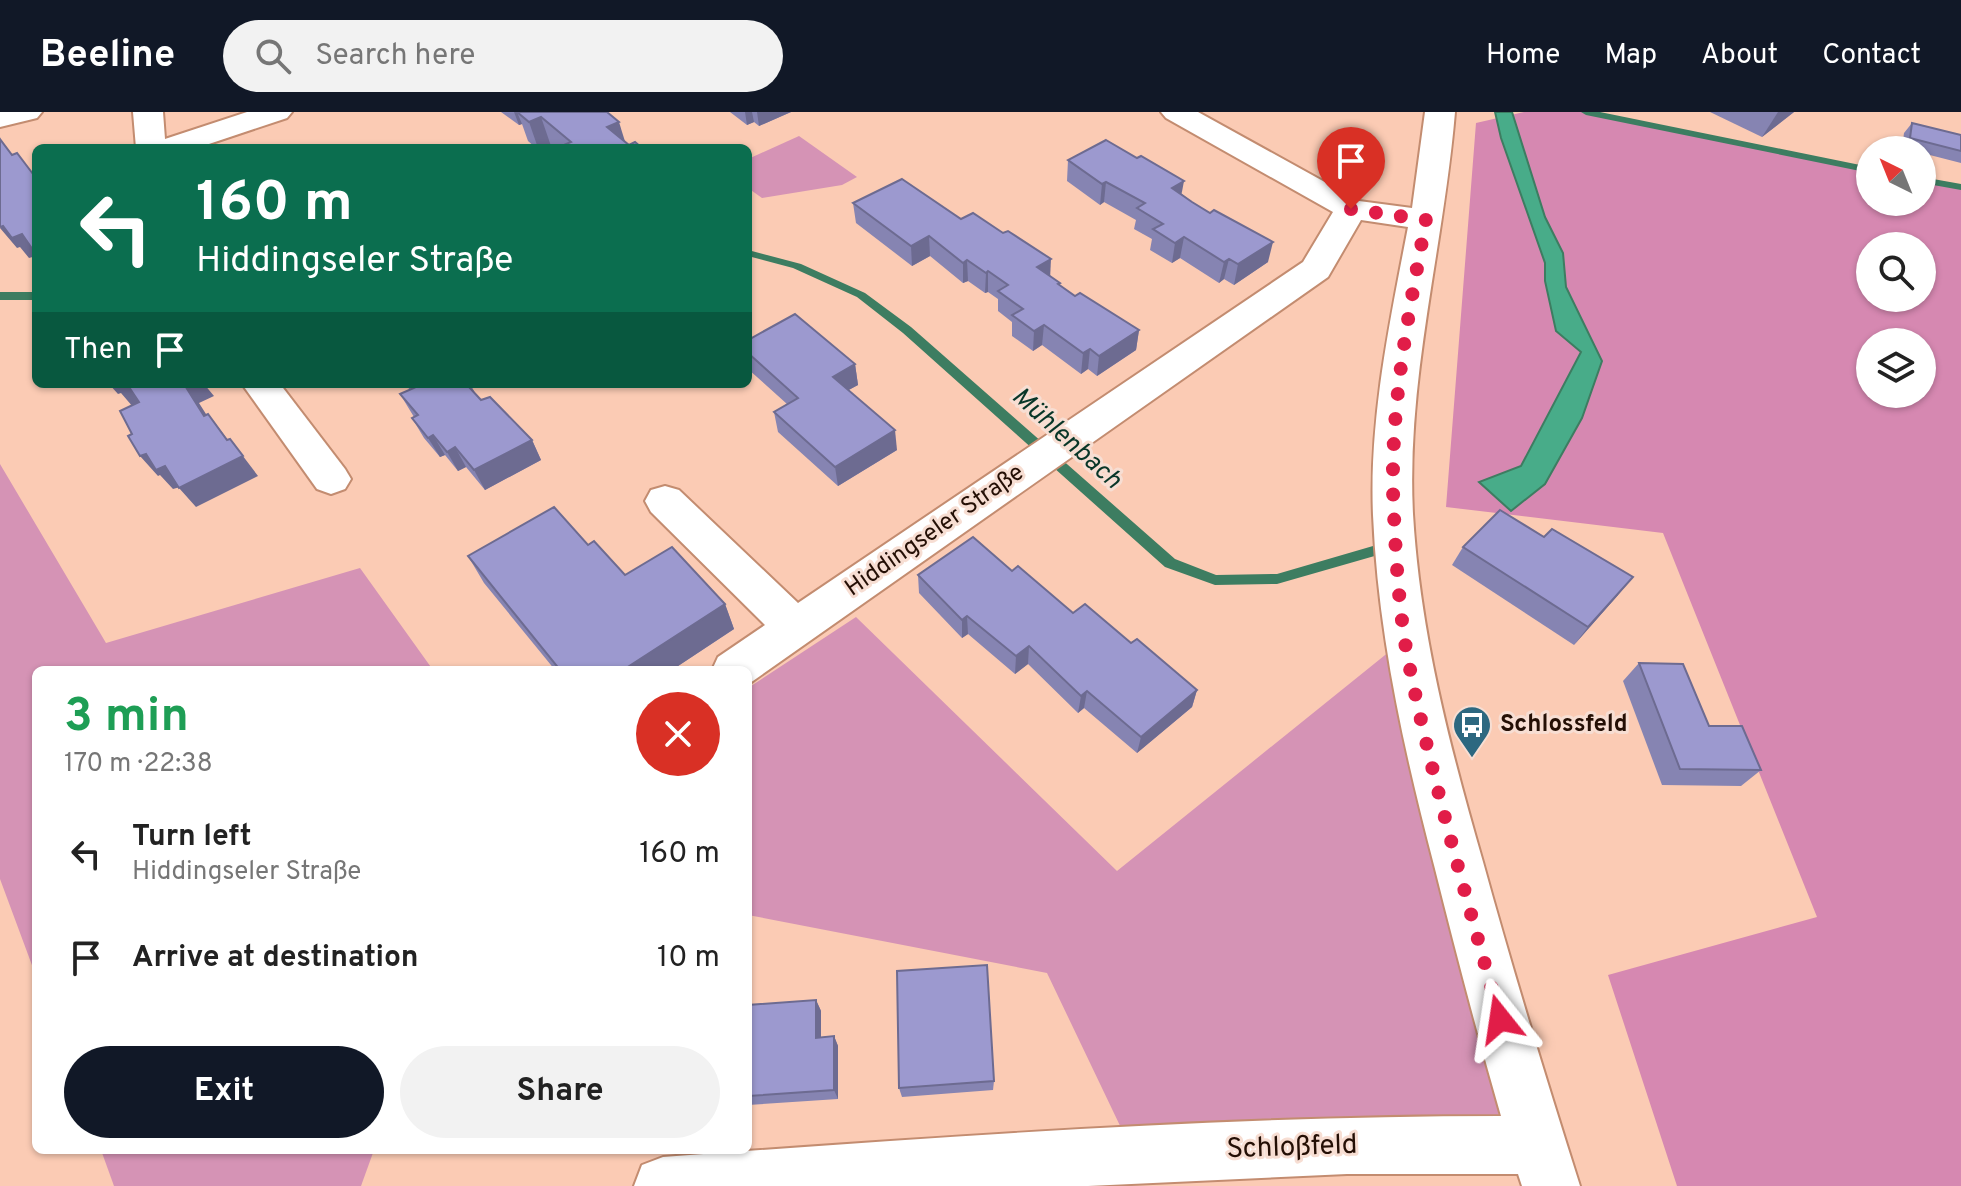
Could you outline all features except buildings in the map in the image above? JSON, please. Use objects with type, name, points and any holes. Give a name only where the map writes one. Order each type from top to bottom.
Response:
[{"type":"street","points":[[0,118],[27,112]]},
{"type":"street","points":[[148,112],[151,144]]},
{"type":"street","points":[[179,144],[277,112]]},
{"type":"street","points":[[1176,112],[1351,209],[1426,220]]},
{"type":"street","points":[[1440,112],[1426,220],[1404,338],[1396,423],[1393,513],[1407,650],[1434,774],[1500,1019],[1545,1166]]},
{"type":"street","name":"Hiddingseler Straße","points":[[740,666],[1316,269],[1351,209]]},
{"type":"street","points":[[263,388],[331,479]]},
{"type":"street","points":[[665,501],[795,628]]},
{"type":"street","name":"Schloßfeld","points":[[663,1186],[1046,1173],[1347,1145],[1545,1166]]},
{"type":"shaded area","points":[[1495,112],[1512,112],[1545,217],[1563,253],[1566,287],[1602,361],[1582,418],[1545,484],[1511,511],[1479,482],[1521,466],[1581,352],[1556,331],[1545,281],[1545,263],[1501,138]]},
{"type":"shaded area","points":[[1524,112],[1586,112],[1856,167],[1856,216],[1936,216],[1936,184],[1961,189],[1961,1186],[1677,1186],[1608,975],[1817,917],[1663,533],[1446,507],[1476,123]]},
{"type":"shaded area","points":[[799,136],[857,177],[842,185],[762,198],[752,191],[752,157]]},
{"type":"shaded area","points":[[0,464],[106,643],[360,568],[430,666],[32,666],[32,965],[0,879]]},
{"type":"shaded area","points":[[856,617],[1117,871],[1400,643],[1501,1125],[1134,1155],[1047,973],[752,916],[752,685]]},
{"type":"shaded area","points":[[102,1154],[373,1154],[361,1186],[114,1186]]},
{"type":"waterway","name":"Mühlenbach","points":[[1586,112],[1856,167]]},
{"type":"waterway","name":"Mühlenbach","points":[[1936,183],[1961,187]]},
{"type":"waterway","name":"Mühlenbach","points":[[752,254],[797,266],[861,295],[907,330],[1170,563],[1215,580],[1277,579],[1373,551]]},
{"type":"waterway","name":"Mühlenbach","points":[[0,296],[32,296]]},
{"type":"place","name":"Schlossfeld","points":[[1472,759]]},
{"type":"route","points":[[1351,209],[1426,220],[1404,338],[1396,423],[1393,513],[1407,650],[1430,759],[1500,1019]]}]
